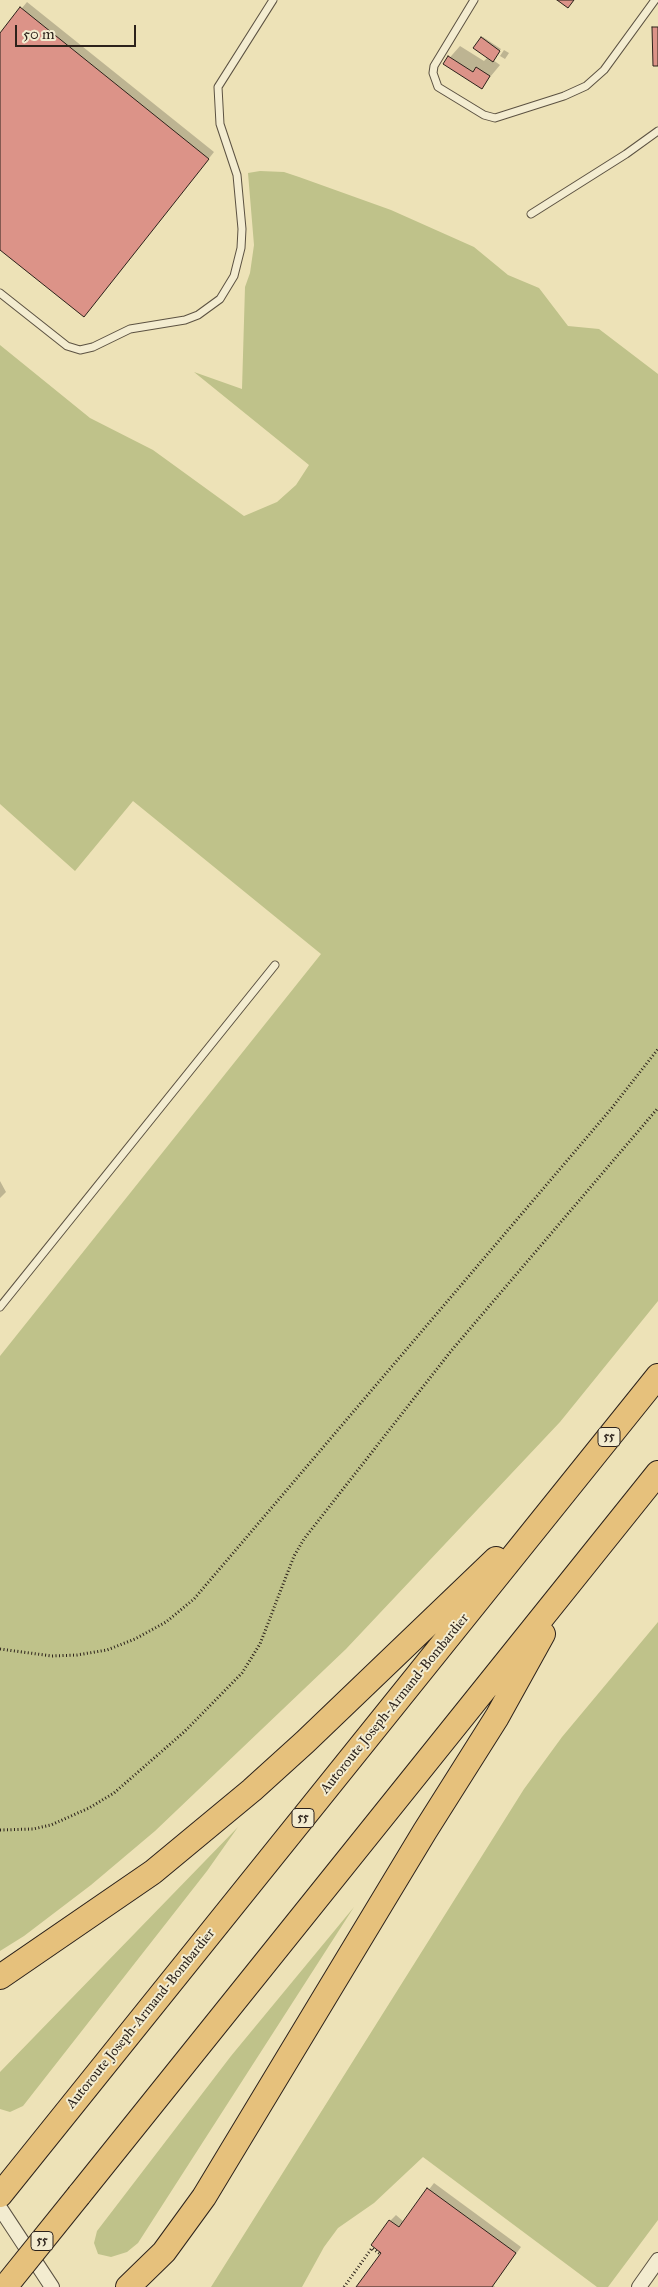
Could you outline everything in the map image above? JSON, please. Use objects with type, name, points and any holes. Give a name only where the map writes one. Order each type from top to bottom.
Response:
[{"type":"highway","name":"Autoroute Joseph-Armand-Bombardier","points":[[0,2195],[658,1376]]},
{"type":"highway","name":"55","points":[[5,2287],[658,1473]]},
{"type":"highway","points":[[0,1977],[146,1876],[246,1795],[311,1736],[561,1497]]},
{"type":"highway","points":[[128,2287],[164,2252],[204,2197],[497,1716],[579,1571]]},
{"type":"street","points":[[0,2208],[52,2287]]},
{"type":"street","points":[[638,2287],[658,2260]]},
{"type":"lane","points":[[0,293],[67,346],[80,350],[93,347],[130,329],[191,317],[210,308],[220,299],[234,276],[241,248],[242,229],[237,175],[220,124],[218,86],[273,0]]},
{"type":"lane","points":[[474,0],[434,66],[433,74],[438,87],[484,115],[495,118],[564,96],[586,86],[604,70],[655,0]]},
{"type":"lane","points":[[531,214],[626,154],[658,131]]},
{"type":"lane","points":[[0,1307],[275,965]]},
{"type":"path","points":[[0,1649],[52,1656],[107,1650],[135,1639],[166,1622],[194,1599],[611,1109],[658,1050]]},
{"type":"path","points":[[0,1830],[33,1829],[51,1824],[89,1808],[114,1793],[184,1732],[242,1673],[260,1644],[294,1556],[304,1539],[458,1344],[658,1108]]},
{"type":"path","points":[[344,2287],[372,2248],[380,2254]]},
{"type":"green space","points":[[260,171],[284,172],[299,177],[391,210],[474,247],[508,275],[539,288],[568,326],[599,329],[658,374],[658,1301],[560,1422],[346,1649],[155,1831],[91,1885],[24,1936],[0,1951],[0,1356],[321,954],[133,801],[75,871],[0,804],[0,345],[90,418],[153,450],[244,516],[277,502],[296,485],[309,465],[194,372],[242,389],[245,287],[250,273],[254,245],[248,173]]},
{"type":"green space","points":[[658,1622],[658,2220],[608,2287],[597,2287],[423,2157],[374,2203],[338,2228],[324,2247],[302,2287],[211,2287],[524,1789],[562,1737]]},
{"type":"green space","points":[[238,1827],[207,1871],[23,2106],[10,2112],[0,2109],[0,2072]]},
{"type":"green space","points":[[354,1907],[138,2243],[127,2252],[111,2257],[98,2254],[94,2243],[97,2231],[231,2056]]},
{"type":"building","points":[[557,0],[574,0],[568,8]]},
{"type":"building","points":[[20,7],[209,159],[84,317],[0,250],[0,33]]},
{"type":"building","points":[[652,27],[658,27],[658,66],[653,66]]},
{"type":"building","points":[[481,37],[500,51],[493,62],[473,48]]},
{"type":"building","points":[[448,56],[473,72],[476,67],[490,76],[482,89],[443,64]]},
{"type":"building","points":[[427,2188],[516,2253],[492,2287],[356,2287],[381,2253],[371,2245],[389,2220],[399,2227]]}]
